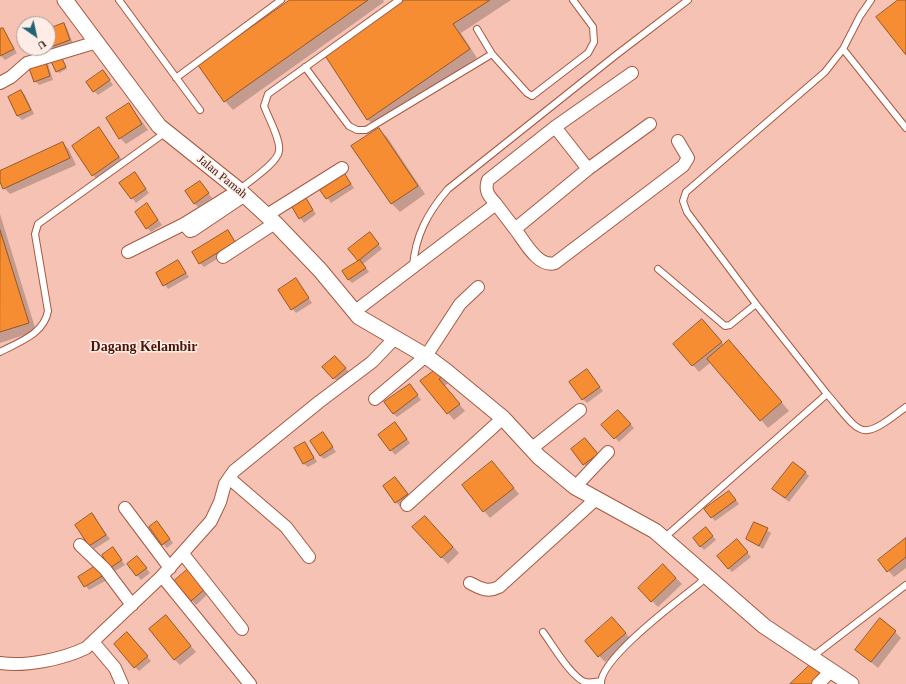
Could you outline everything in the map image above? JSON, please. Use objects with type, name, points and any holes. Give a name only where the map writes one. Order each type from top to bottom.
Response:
[{"type":"street","name":"Jalan Pamah","points":[[71,3],[97,42],[153,119],[166,132],[242,193],[271,219],[311,259],[354,312],[367,324],[426,356],[502,418],[531,449],[575,487],[639,521],[664,538],[764,626],[851,684]]},
{"type":"street","points":[[0,84],[27,63],[97,42]]},
{"type":"street","points":[[632,73],[555,127],[488,180],[486,186],[487,193],[541,262],[549,265],[555,263],[683,166],[688,158],[678,141]]},
{"type":"street","points":[[515,229],[588,169],[650,124]]},
{"type":"street","points":[[555,127],[588,169]]},
{"type":"street","points":[[223,257],[271,219],[342,168]]},
{"type":"street","points":[[128,252],[242,193]]},
{"type":"street","points":[[354,312],[496,204]]},
{"type":"street","points":[[375,399],[426,356],[460,304],[478,286]]},
{"type":"street","points":[[0,663],[14,665],[73,654],[86,648],[170,568],[212,521],[229,478],[234,471],[319,402],[378,357],[394,339]]},
{"type":"street","points":[[531,449],[580,410]]},
{"type":"street","points":[[406,505],[502,418]]},
{"type":"street","points":[[575,487],[608,452]]},
{"type":"street","points":[[229,478],[286,528],[309,557]]},
{"type":"street","points":[[470,583],[485,590],[492,591],[499,587],[596,499]]},
{"type":"street","points":[[125,508],[170,568]]},
{"type":"street","points":[[80,545],[105,569],[132,605]]},
{"type":"street","points":[[183,554],[242,629]]},
{"type":"street","points":[[162,576],[250,684]]},
{"type":"street","points":[[92,642],[114,668],[122,684]]},
{"type":"street","points":[[818,684],[831,671]]},
{"type":"lane","points":[[119,0],[200,110]]},
{"type":"lane","points":[[176,78],[281,0]]},
{"type":"lane","points":[[242,193],[277,157],[279,151],[278,142],[264,106],[268,94],[399,0]]},
{"type":"lane","points":[[477,29],[492,54],[527,93],[532,96],[538,93],[588,53],[594,42],[593,28],[573,0]]},
{"type":"lane","points":[[413,267],[420,230],[433,207],[448,189],[616,55],[688,0]]},
{"type":"lane","points":[[871,0],[860,16],[843,49],[825,72],[686,192],[683,201],[687,212],[756,304],[854,426],[860,430],[868,431],[884,424],[906,407]]},
{"type":"lane","points":[[843,49],[906,128]]},
{"type":"lane","points":[[305,67],[349,126],[357,130],[366,130],[492,54]]},
{"type":"lane","points":[[0,352],[38,331],[46,322],[48,312],[35,234],[38,224],[166,132]]},
{"type":"lane","points":[[658,269],[725,326],[730,325],[756,304]]},
{"type":"lane","points":[[664,538],[827,394]]},
{"type":"lane","points":[[543,632],[570,669],[580,679],[592,683],[601,683],[605,670],[625,646],[700,583],[706,576]]},
{"type":"lane","points":[[811,658],[906,584]]},
{"type":"building","points":[[290,0],[368,0],[224,102],[198,65]]},
{"type":"building","points":[[405,0],[490,0],[453,24],[470,49],[367,120],[324,54]]},
{"type":"building","points":[[898,0],[906,0],[906,55],[876,17]]},
{"type":"building","points":[[64,23],[70,40],[56,45],[56,26]]},
{"type":"building","points":[[3,28],[14,49],[0,56],[0,29]]},
{"type":"building","points":[[60,54],[66,67],[56,72],[50,59]]},
{"type":"building","points":[[45,59],[50,76],[34,82],[28,65]]},
{"type":"building","points":[[103,70],[110,80],[93,92],[86,82]]},
{"type":"building","points":[[21,90],[31,110],[17,116],[8,97]]},
{"type":"building","points":[[129,103],[142,124],[119,139],[106,118]]},
{"type":"building","points":[[99,127],[119,157],[92,176],[72,146]]},
{"type":"building","points":[[379,128],[418,186],[391,204],[351,146]]},
{"type":"building","points":[[63,142],[70,158],[3,189],[0,182],[0,171]]},
{"type":"building","points":[[343,171],[351,184],[326,199],[317,186]]},
{"type":"building","points":[[135,172],[146,189],[131,199],[119,183]]},
{"type":"building","points":[[200,181],[209,193],[194,204],[185,191]]},
{"type":"building","points":[[306,198],[313,210],[299,219],[292,207]]},
{"type":"building","points":[[147,203],[158,220],[146,229],[135,212]]},
{"type":"building","points":[[0,230],[29,323],[0,332]]},
{"type":"building","points":[[228,230],[235,242],[199,264],[192,252]]},
{"type":"building","points":[[370,232],[379,244],[358,261],[348,249]]},
{"type":"building","points":[[178,260],[186,273],[163,286],[156,273]]},
{"type":"building","points":[[360,260],[366,268],[348,280],[342,271]]},
{"type":"building","points":[[296,278],[309,298],[291,310],[278,290]]},
{"type":"building","points":[[702,319],[722,342],[692,366],[673,344]]},
{"type":"building","points":[[729,340],[782,402],[760,421],[707,359]]},
{"type":"building","points":[[335,356],[346,368],[333,379],[322,367]]},
{"type":"building","points":[[438,368],[443,376],[439,379],[460,404],[447,414],[420,381]]},
{"type":"building","points":[[587,369],[600,387],[582,400],[569,382]]},
{"type":"building","points":[[410,384],[418,395],[393,414],[384,402]]},
{"type":"building","points":[[618,410],[631,424],[614,439],[601,425]]},
{"type":"building","points":[[395,422],[407,439],[390,451],[378,435]]},
{"type":"building","points":[[323,432],[333,447],[320,456],[310,441]]},
{"type":"building","points":[[585,438],[598,454],[583,465],[571,449]]},
{"type":"building","points":[[305,442],[314,458],[303,464],[294,448]]},
{"type":"building","points":[[492,461],[514,488],[483,512],[462,485]]},
{"type":"building","points":[[793,462],[806,472],[785,498],[772,489]]},
{"type":"building","points":[[395,477],[408,494],[395,503],[383,486]]},
{"type":"building","points":[[729,491],[736,500],[711,518],[704,509]]},
{"type":"building","points":[[92,513],[106,535],[89,546],[75,525]]},
{"type":"building","points":[[425,516],[453,547],[441,558],[412,527]]},
{"type":"building","points":[[157,521],[170,539],[162,545],[149,527]]},
{"type":"building","points":[[754,522],[768,528],[759,546],[746,539]]},
{"type":"building","points":[[706,527],[713,536],[700,547],[693,538]]},
{"type":"building","points":[[906,538],[906,557],[887,572],[878,560]]},
{"type":"building","points":[[737,539],[748,552],[728,569],[717,556]]},
{"type":"building","points":[[113,547],[122,560],[110,568],[102,555]]},
{"type":"building","points":[[137,556],[147,568],[136,576],[127,564]]},
{"type":"building","points":[[663,564],[676,578],[651,602],[638,588]]},
{"type":"building","points":[[97,565],[104,575],[84,587],[78,577]]},
{"type":"building","points":[[188,569],[206,588],[191,601],[174,581]]},
{"type":"building","points":[[166,615],[191,646],[174,660],[149,629]]},
{"type":"building","points":[[612,617],[626,633],[598,657],[585,641]]},
{"type":"building","points":[[880,618],[896,631],[871,662],[855,650]]},
{"type":"building","points":[[127,632],[148,656],[134,668],[114,644]]},
{"type":"building","points":[[813,662],[824,674],[813,684],[790,684]]},
{"type":"district","name":"Dagang Kelambir","points":[[144,347]]}]
